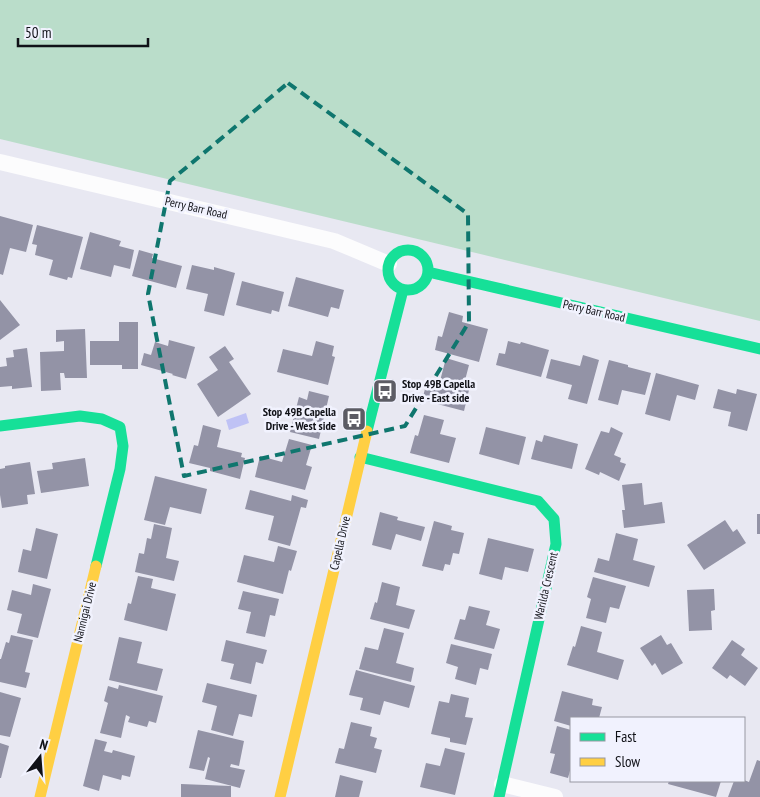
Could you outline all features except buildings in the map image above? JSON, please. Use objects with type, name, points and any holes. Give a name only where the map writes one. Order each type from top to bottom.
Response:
[{"type":"street","name":"Perry Barr Road","points":[[0,162],[334,241],[389,264]]},
{"type":"street","points":[[408,250],[420,255],[425,260],[428,266],[426,279],[417,288],[410,290],[397,288],[389,278],[389,264],[396,254],[408,250]]},
{"type":"street","name":"Perry Barr Road","points":[[428,272],[760,349]]},
{"type":"street","name":"Capella Drive","points":[[280,797],[360,457],[403,290]]},
{"type":"street","name":"Nannigai Drive","points":[[0,426],[80,416],[102,419],[120,427],[124,446],[40,797]]},
{"type":"street","name":"Warilda Crescent","points":[[360,457],[538,501],[554,519],[556,544],[500,791]]},
{"type":"street","points":[[500,791],[555,797]]},
{"type":"highlighted area","points":[[288,83],[468,214],[469,322],[405,426],[184,476],[148,294],[170,181]]},
{"type":"green space","points":[[0,0],[760,0],[760,321],[0,139]]},
{"type":"water","points":[[246,413],[249,423],[229,430],[226,420]]},
{"type":"traffic: fast","points":[[412,250],[419,253],[425,259],[428,270],[427,278],[419,287],[412,290],[404,290],[397,287],[389,278],[388,266],[391,259],[400,251],[412,250]]},
{"type":"traffic: fast","points":[[428,272],[760,349]]},
{"type":"traffic: fast","points":[[367,431],[403,290]]},
{"type":"traffic: fast","points":[[0,426],[80,416],[102,419],[120,427],[123,446],[120,469],[96,566]]},
{"type":"traffic: fast","points":[[360,457],[538,501],[554,519],[556,544],[499,797]]},
{"type":"traffic: slow","points":[[280,797],[367,431]]},
{"type":"traffic: slow","points":[[40,797],[96,566]]},
{"type":"place","name":"Stop 49B Capella Drive - East side","points":[[385,391]]},
{"type":"place","name":"Stop 49B Capella Drive - West side","points":[[354,419]]}]
